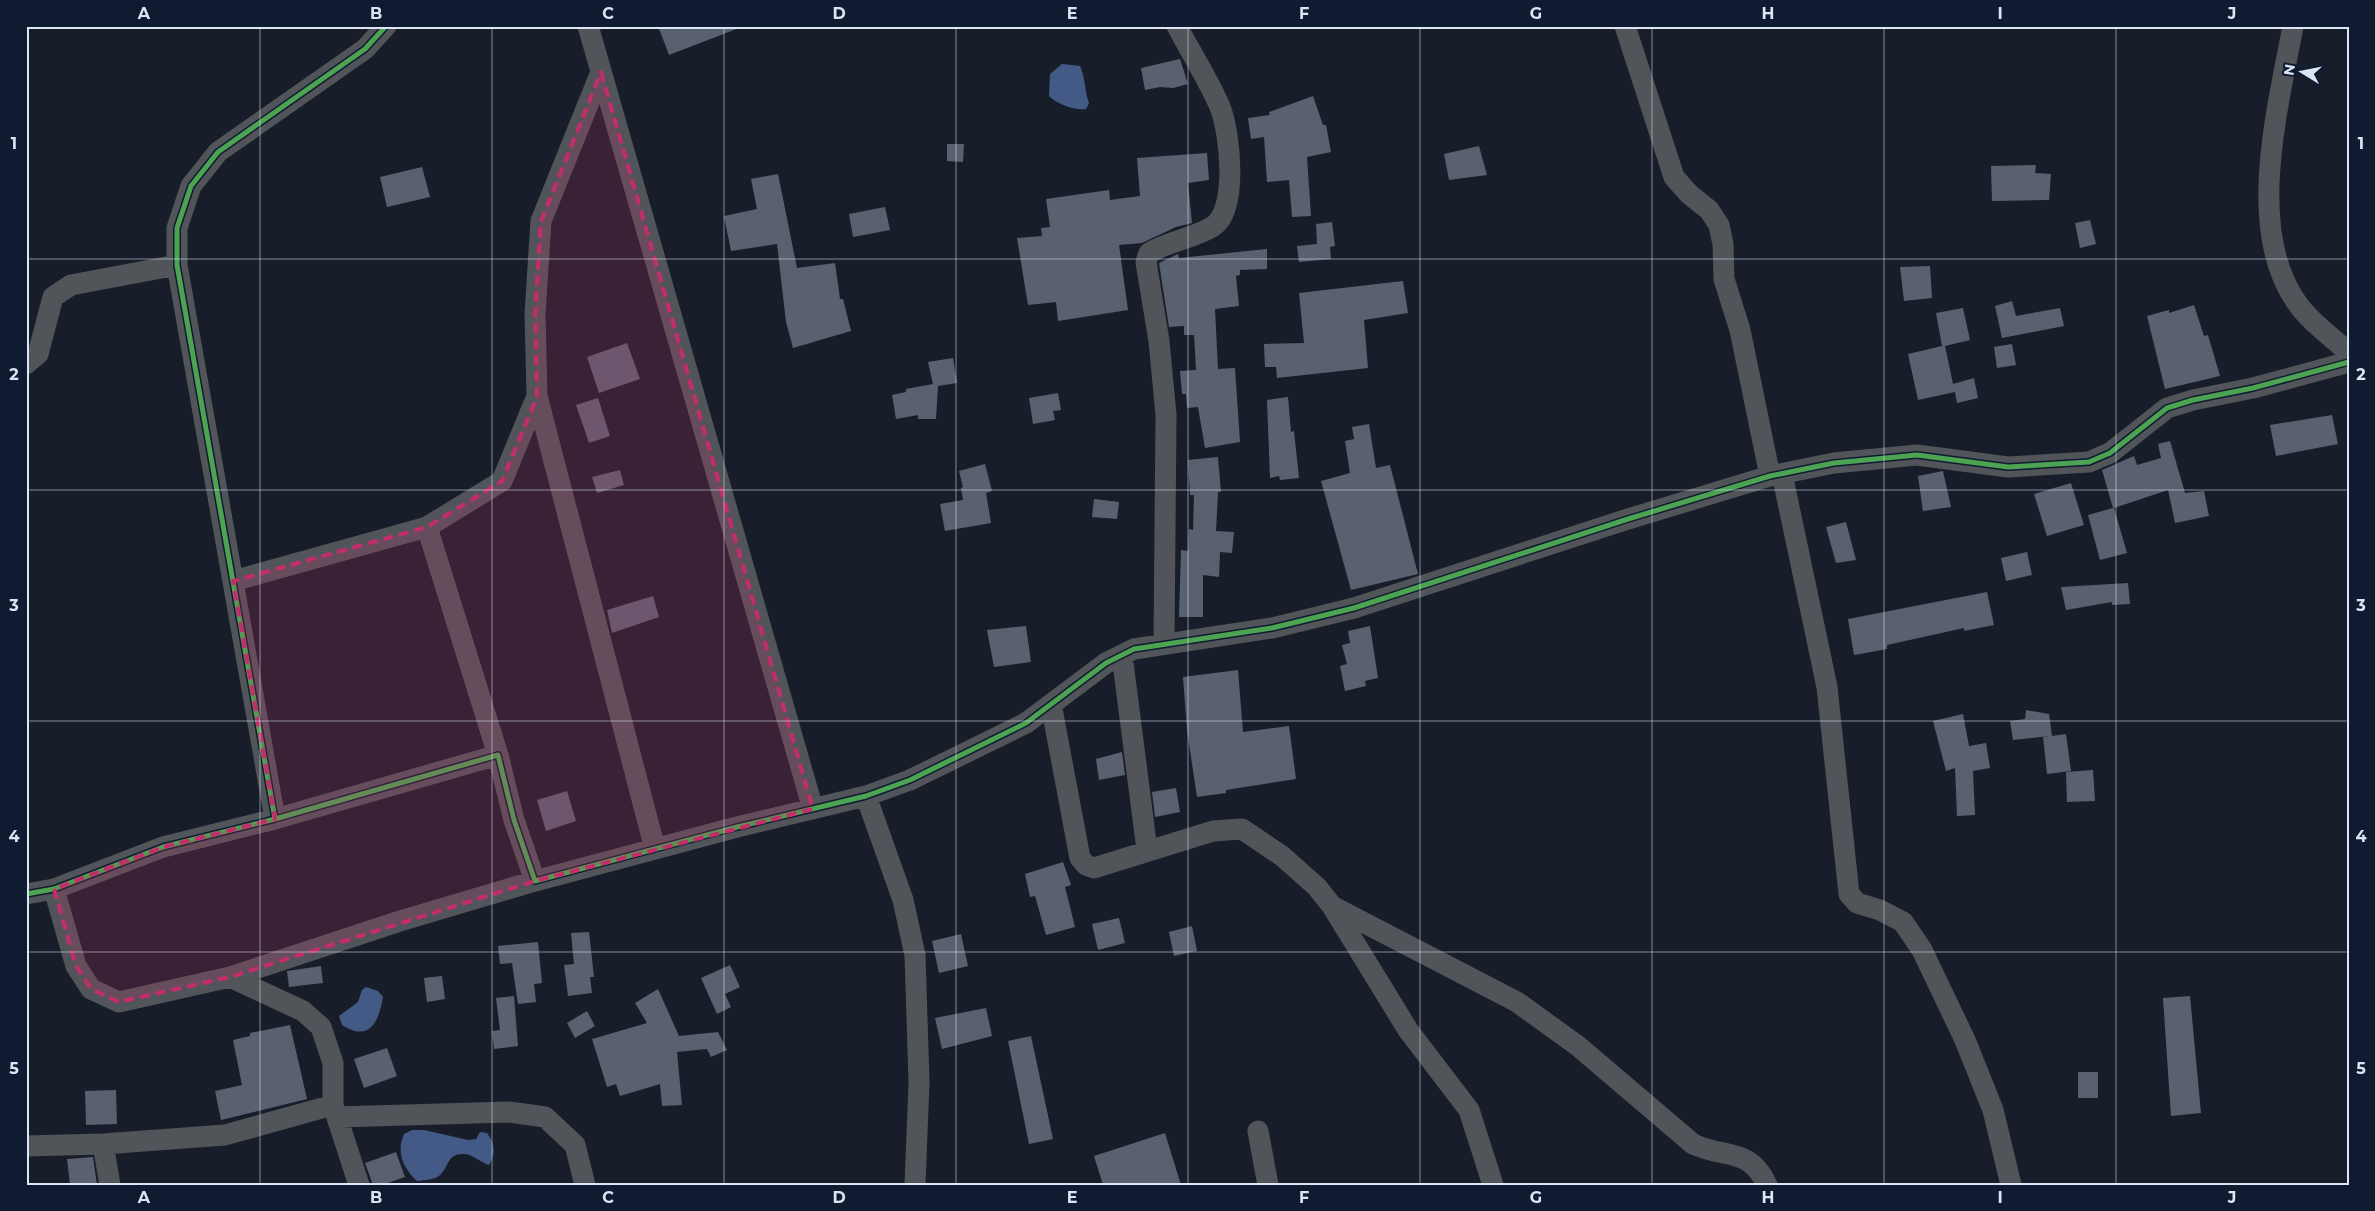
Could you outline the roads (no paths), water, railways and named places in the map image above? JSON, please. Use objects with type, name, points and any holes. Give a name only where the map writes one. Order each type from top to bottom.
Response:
[{"type":"street","points":[[275,820],[177,265],[177,228],[191,186],[218,152],[365,49],[386,26]]},
{"type":"street","points":[[588,26],[813,809]]},
{"type":"street","points":[[1164,644],[1166,415],[1159,341],[1146,262],[1149,252],[1164,244],[1213,227],[1223,216],[1228,198],[1230,171],[1228,140],[1220,108],[1177,26]]},
{"type":"street","points":[[1625,26],[1674,177],[1689,194],[1709,210],[1719,225],[1723,244],[1724,279],[1740,330],[1827,687],[1848,894],[1857,903],[1880,910],[1903,922],[1922,950],[1965,1040],[1993,1110],[2011,1185]]},
{"type":"street","points":[[2293,26],[2280,97],[2268,185],[2271,240],[2280,273],[2298,304],[2349,353]]},
{"type":"street","points":[[601,72],[541,221],[535,314],[537,396],[655,849]]},
{"type":"street","points":[[26,364],[38,354],[53,297],[71,284],[177,265]]},
{"type":"street","points":[[54,889],[76,966],[91,989],[119,1002],[230,978],[400,921],[535,881],[866,796],[910,780],[1026,724],[1106,663],[1134,649],[1272,628],[1354,608],[1619,522],[1776,475],[1834,463],[1917,455],[2008,467],[2089,462],[2110,453],[2167,408],[2192,400],[2253,388],[2349,362]]},
{"type":"street","points":[[233,581],[427,527],[502,480],[537,396]]},
{"type":"street","points":[[427,527],[498,755],[514,820],[535,881]]},
{"type":"street","points":[[1122,655],[1147,850]]},
{"type":"street","points":[[1051,704],[1080,858],[1086,865],[1094,868],[1213,831],[1242,829],[1282,856],[1317,887],[1332,906],[1408,1030],[1469,1110],[1492,1185]]},
{"type":"street","points":[[26,894],[54,889],[163,847],[275,820],[498,755]]},
{"type":"street","points":[[866,796],[903,900],[915,955],[919,1082],[915,1185]]},
{"type":"street","points":[[1332,906],[1517,1002],[1578,1046],[1693,1144],[1708,1151],[1750,1161],[1759,1169],[1767,1185]]},
{"type":"street","points":[[230,978],[303,1011],[321,1027],[333,1063],[335,1111],[358,1185]]},
{"type":"street","points":[[26,1146],[103,1144],[224,1135],[335,1111],[509,1112],[545,1117],[575,1145],[585,1185]]},
{"type":"street","points":[[1258,1131],[1268,1185]]},
{"type":"street","points":[[103,1144],[110,1185]]},
{"type":"water","points":[[1062,64],[1080,66],[1089,103],[1086,109],[1066,106],[1056,102],[1049,96],[1050,74]]},
{"type":"water","points":[[366,987],[378,991],[383,997],[376,1021],[372,1027],[360,1032],[342,1025],[339,1016],[358,1002],[362,990]]},
{"type":"water","points":[[412,1130],[424,1130],[468,1140],[476,1139],[480,1132],[487,1133],[492,1141],[494,1153],[489,1165],[470,1155],[458,1154],[451,1158],[438,1177],[417,1181],[408,1171],[401,1154],[404,1134]]}]
